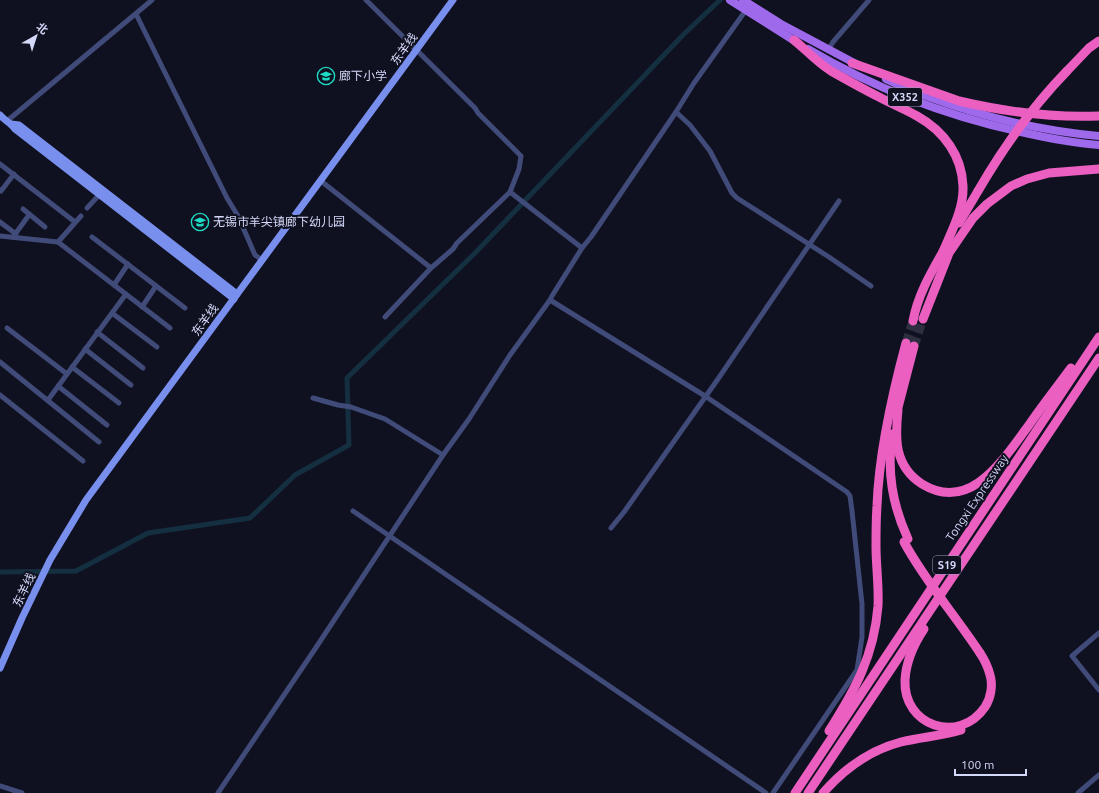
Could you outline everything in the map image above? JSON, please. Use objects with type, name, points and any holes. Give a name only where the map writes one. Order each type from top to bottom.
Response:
[{"type":"highway","points":[[794,40],[830,70],[918,117],[942,134],[951,146],[957,158],[962,172],[964,187],[962,202],[923,319]]},
{"type":"highway","points":[[946,253],[1006,146],[1041,100],[1089,48],[1099,41]]},
{"type":"highway","points":[[1068,72],[1099,46]]},
{"type":"highway","points":[[852,62],[959,101],[976,105],[1004,111],[1044,116],[1099,116]]},
{"type":"highway","points":[[913,321],[923,288],[946,253],[973,218],[987,204],[1011,186],[1049,172],[1099,169]]},
{"type":"highway","points":[[894,411],[896,437],[900,458],[910,474],[927,487],[935,490],[952,492],[970,488],[979,483],[995,469],[1099,333]]},
{"type":"highway","name":"Tongxi Expressway","points":[[794,793],[1099,337]]},
{"type":"highway","points":[[910,344],[896,380],[890,458],[891,487],[906,540],[926,569],[976,637],[990,674],[991,685],[987,704],[982,711],[969,722],[953,727],[936,726],[920,718],[909,702],[905,681],[908,661],[921,634],[999,507]]},
{"type":"highway","name":"Tongxi Expressway","points":[[808,793],[1099,358]]},
{"type":"highway","points":[[794,793],[857,683],[864,668],[873,638],[878,598],[876,545],[877,506],[883,448],[894,411]]},
{"type":"highway","points":[[823,793],[848,768],[875,752],[902,742],[945,735],[963,730],[973,726],[980,720],[994,698],[995,688],[993,670],[982,651]]},
{"type":"main road","name":"东羊线","points":[[0,668],[22,618],[50,561],[86,500],[453,0]]},
{"type":"main road","name":"X352","points":[[730,0],[831,63],[862,79],[937,109],[1000,128],[1058,140],[1099,145]]},
{"type":"main road","name":"X352","points":[[743,0],[781,24],[828,50],[886,79],[925,96],[995,118],[1099,136]]},
{"type":"main road","points":[[0,115],[100,194],[236,296]]},
{"type":"main road","points":[[9,122],[19,125],[236,296]]},
{"type":"street","points":[[9,122],[152,0]]},
{"type":"street","points":[[366,0],[521,156],[519,169],[510,192],[457,243],[453,249],[431,268],[385,317]]},
{"type":"street","points":[[828,50],[833,42],[869,0]]},
{"type":"street","points":[[218,793],[443,455],[550,300],[582,248],[676,112],[694,83],[746,10]]},
{"type":"street","points":[[136,14],[227,198],[238,216],[255,255],[262,260]]},
{"type":"street","points":[[676,112],[690,125],[710,151],[732,193],[737,198],[871,286]]},
{"type":"street","points":[[0,164],[75,222]]},
{"type":"street","points":[[0,190],[1,191],[14,174]]},
{"type":"street","points":[[321,181],[431,268]]},
{"type":"street","points":[[510,192],[582,248]]},
{"type":"street","points":[[87,208],[100,194]]},
{"type":"street","points":[[611,528],[624,512],[722,373],[839,201]]},
{"type":"street","points":[[23,210],[45,227]]},
{"type":"street","points":[[14,235],[29,215]]},
{"type":"street","points":[[58,242],[81,216]]},
{"type":"street","points":[[0,222],[14,235]]},
{"type":"street","points":[[0,236],[14,235],[58,242],[170,328]]},
{"type":"street","points":[[92,237],[185,308]]},
{"type":"street","points":[[114,285],[128,264]]},
{"type":"street","points":[[142,307],[156,286]]},
{"type":"street","points":[[48,400],[126,294]]},
{"type":"street","points":[[550,300],[705,396],[847,492],[850,496],[862,604],[862,637],[857,670],[773,793]]},
{"type":"street","points":[[112,313],[157,347]]},
{"type":"street","points":[[7,328],[67,374]]},
{"type":"street","points":[[97,332],[143,368]]},
{"type":"street","points":[[85,349],[131,385]]},
{"type":"street","points":[[0,362],[99,442]]},
{"type":"street","points":[[72,367],[119,403]]},
{"type":"street","points":[[58,386],[107,425]]},
{"type":"street","points":[[0,394],[83,461]]},
{"type":"street","points":[[313,398],[351,407],[385,420],[443,455]]},
{"type":"street","points":[[353,511],[766,793]]},
{"type":"street","points":[[1099,633],[1072,656],[1099,690]]},
{"type":"street","points":[[1078,793],[1099,775]]},
{"type":"street","points":[[0,786],[22,793]]},
{"type":"waterway","points":[[0,572],[76,571],[148,533],[250,518],[295,475],[349,445],[347,378],[475,253],[684,34],[720,0]]},
{"type":"tunnel","points":[[914,346],[923,319]]},
{"type":"tunnel","points":[[906,343],[913,321]]},
{"type":"place","name":"廊下小学","points":[[326,76]]},
{"type":"place","name":"无锡市羊尖镇廊下幼儿园","points":[[200,222]]}]
